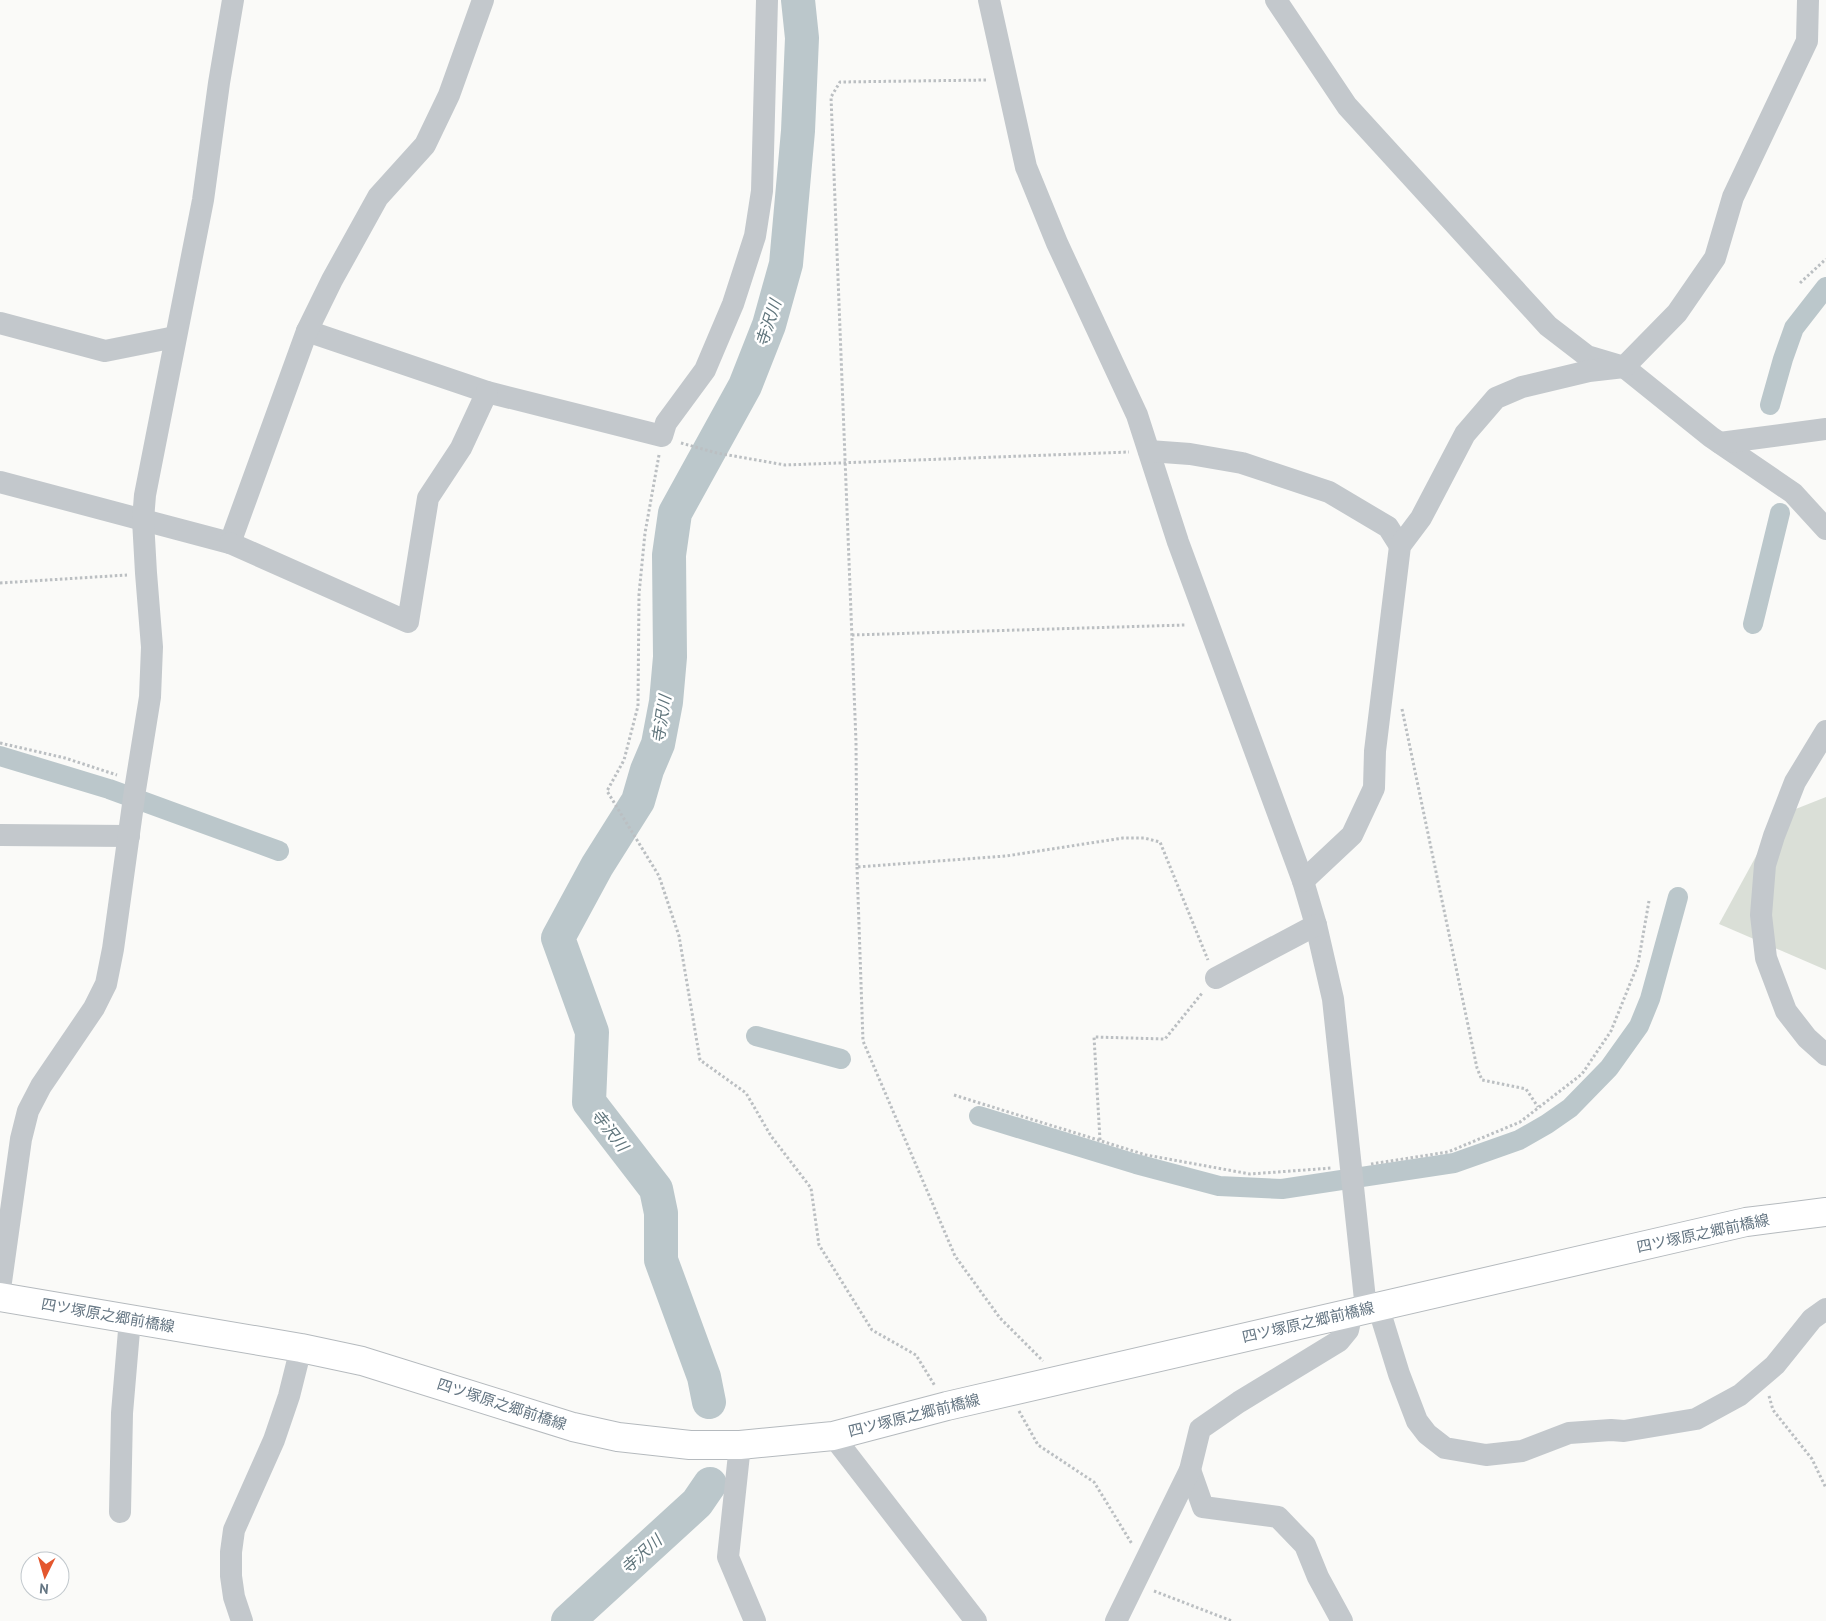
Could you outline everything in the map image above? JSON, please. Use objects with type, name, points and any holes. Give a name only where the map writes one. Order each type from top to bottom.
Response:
[{"type":"main road","name":"四ツ塚原之郷前橋線","points":[[0,1297],[301,1348],[362,1361],[573,1427],[618,1437],[690,1445],[740,1446],[833,1436],[946,1406],[1061,1379],[1746,1222],[1826,1212]]},
{"type":"street","points":[[0,1288],[21,1139],[28,1111],[41,1086],[94,1008],[106,984],[113,949],[150,697],[152,647],[143,520],[145,495],[203,200],[218,83],[233,0]]},
{"type":"street","points":[[230,542],[307,331],[332,280],[378,197],[425,145],[449,95],[483,0]]},
{"type":"street","points":[[307,331],[487,392],[662,436],[666,423],[705,370],[733,304],[755,236],[762,191],[767,0]]},
{"type":"street","points":[[989,0],[1026,167],[1057,242],[1137,415],[1178,542],[1304,881],[1333,999],[1365,1309],[1399,1374],[1417,1421],[1427,1434],[1445,1448],[1486,1455],[1522,1451],[1569,1432],[1624,1431],[1696,1419],[1740,1395],[1774,1365],[1812,1319],[1826,1309]]},
{"type":"street","points":[[1276,0],[1278,6],[1347,106],[1548,326],[1586,356],[1624,367],[1720,443],[1793,493],[1826,529]]},
{"type":"street","points":[[1304,881],[1352,835],[1374,788],[1375,751],[1400,546],[1421,518],[1465,434],[1496,398],[1522,387],[1589,371],[1624,367],[1677,313],[1715,258],[1733,198],[1807,41],[1808,0]]},
{"type":"street","points":[[0,323],[106,351],[175,337]]},
{"type":"street","points":[[0,482],[230,542],[408,622],[428,498],[462,448],[487,392]]},
{"type":"street","points":[[1720,443],[1826,429]]},
{"type":"street","points":[[1149,451],[1190,454],[1242,463],[1329,492],[1388,527],[1400,546]]},
{"type":"street","points":[[1826,731],[1795,782],[1774,836],[1766,865],[1761,915],[1766,958],[1786,1011],[1807,1038],[1826,1055]]},
{"type":"street","points":[[0,835],[129,836]]},
{"type":"street","points":[[1216,978],[1316,925]]},
{"type":"street","points":[[1116,1621],[1190,1470],[1200,1429],[1239,1402],[1339,1341],[1365,1309]]},
{"type":"street","points":[[120,1512],[122,1413],[130,1319]]},
{"type":"street","points":[[242,1621],[234,1597],[231,1576],[231,1552],[234,1530],[274,1440],[289,1396],[301,1348]]},
{"type":"street","points":[[833,1436],[976,1621]]},
{"type":"street","points":[[740,1446],[728,1557],[755,1621]]},
{"type":"street","points":[[1190,1470],[1203,1507],[1278,1517],[1291,1529],[1305,1545],[1318,1577],[1342,1621]]},
{"type":"path","points":[[1007,79],[840,82],[831,96],[856,742],[857,867],[863,1041],[955,1256],[1000,1318],[1061,1379]]},
{"type":"path","points":[[1800,283],[1826,259]]},
{"type":"path","points":[[662,436],[645,533],[638,594],[638,706],[624,760],[607,791],[659,876],[679,936],[700,1060],[746,1093],[771,1136],[811,1188],[820,1245],[872,1330],[916,1355],[946,1406]]},
{"type":"path","points":[[688,445],[718,453],[785,465],[1149,451]]},
{"type":"path","points":[[0,583],[146,573]]},
{"type":"path","points":[[852,636],[1185,626]]},
{"type":"path","points":[[1400,700],[1477,1068],[1482,1080],[1526,1089],[1538,1108]]},
{"type":"path","points":[[0,743],[65,758],[135,793]]},
{"type":"path","points":[[857,867],[1006,856],[1123,838],[1144,838],[1160,842],[1216,978],[1165,1039],[1094,1036],[1100,1140]]},
{"type":"path","points":[[954,1095],[1146,1155],[1250,1174],[1351,1167],[1448,1152],[1520,1122],[1582,1074],[1611,1031],[1638,964],[1649,901]]},
{"type":"path","points":[[1762,1376],[1773,1410],[1812,1459],[1826,1488]]},
{"type":"path","points":[[1010,1391],[1022,1418],[1038,1444],[1094,1482],[1140,1573],[1232,1621]]},
{"type":"shaded area","points":[[1826,797],[1826,970],[1719,924],[1778,816]]},
{"type":"waterway","name":"寺沢川","points":[[709,1402],[704,1377],[661,1260],[661,1213],[656,1189],[589,1102],[592,1032],[558,938],[597,866],[638,801],[647,770],[658,744],[666,702],[670,657],[669,555],[675,513],[745,386],[769,325],[786,264],[798,131],[802,38],[798,0]]},
{"type":"waterway","points":[[1770,405],[1794,328],[1826,287]]},
{"type":"waterway","points":[[1753,624],[1780,513]]},
{"type":"waterway","points":[[0,756],[109,789],[279,851]]},
{"type":"waterway","points":[[979,1116],[1136,1164],[1219,1186],[1282,1189],[1454,1163],[1519,1140],[1547,1124],[1570,1108],[1609,1068],[1639,1026],[1650,999],[1678,897]]},
{"type":"waterway","points":[[756,1036],[841,1059]]},
{"type":"waterway","name":"寺沢川","points":[[568,1621],[697,1503],[710,1484]]}]
